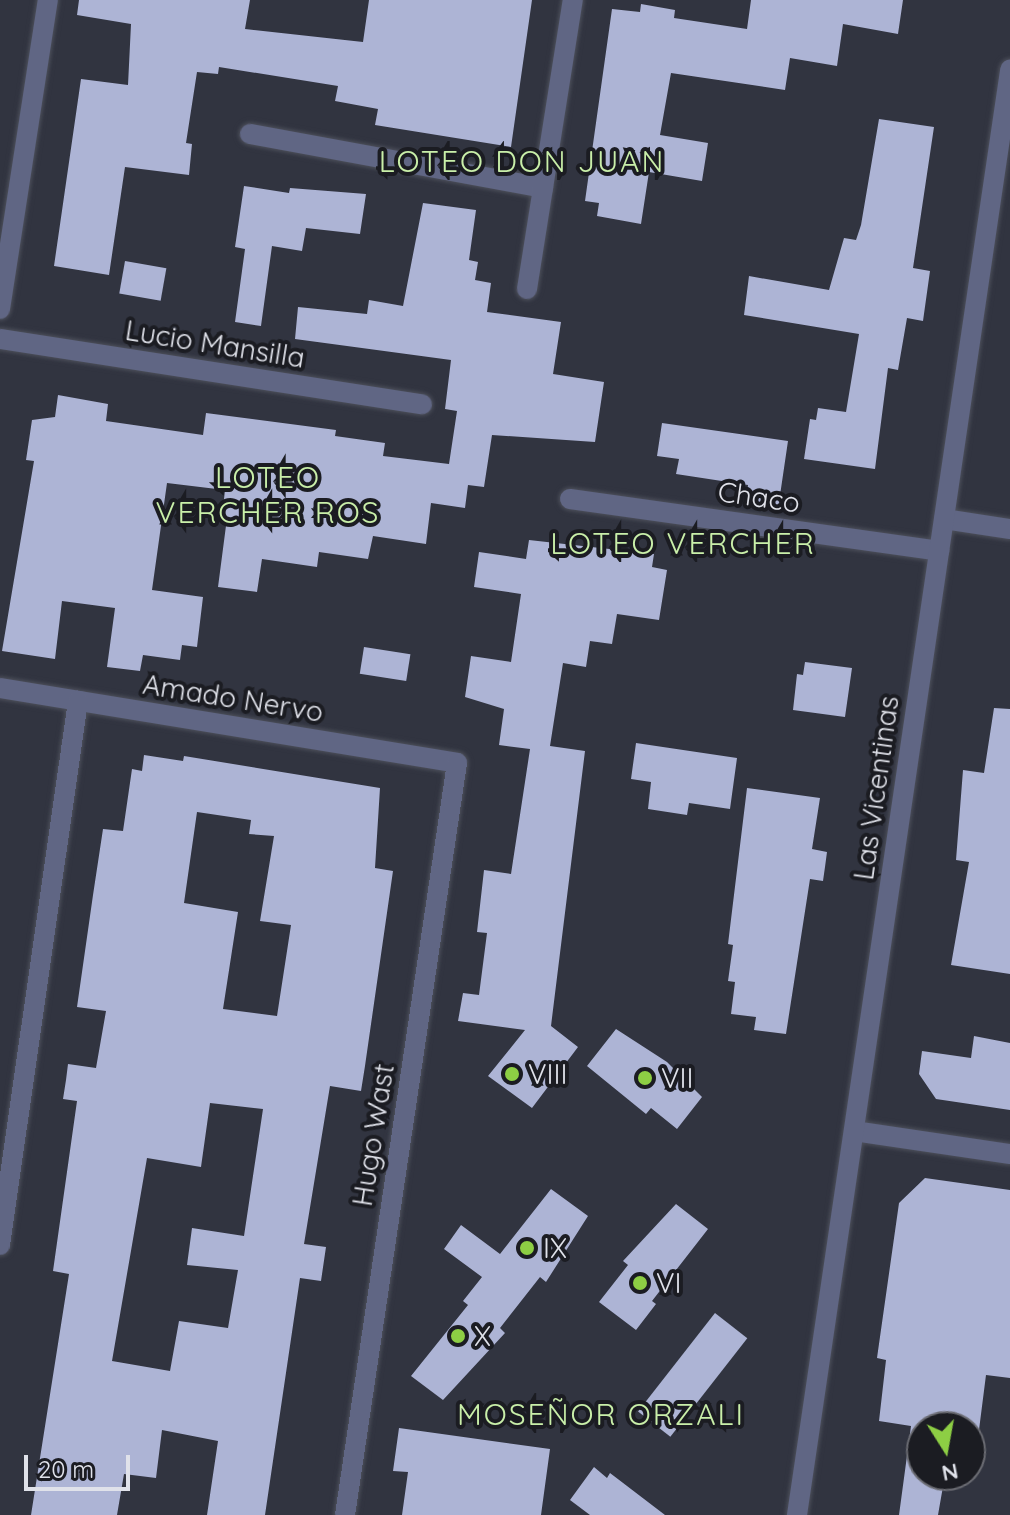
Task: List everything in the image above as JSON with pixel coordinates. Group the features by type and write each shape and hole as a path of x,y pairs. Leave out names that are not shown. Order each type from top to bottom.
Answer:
{"street":[{"path":"0,309 48,0"},
{"path":"527,289 573,0"},
{"name":"Las Vicentinas","path":"797,1515 1010,70"},
{"path":"250,134 543,188"},
{"name":"Lucio Mansilla","path":"0,339 422,404"},
{"name":"Chaco","path":"570,499 939,551"},
{"path":"944,519 1010,529"},
{"name":"Amado Nervo","path":"0,688 457,763"},
{"path":"0,1245 78,701"},
{"name":"Hugo Wast","path":"345,1515 457,763"},
{"path":"854,1131 1010,1154"}],"building":[{"path":"79,0 250,0 245,29 363,42 369,0 532,0 511,147 375,125 378,109 335,101 338,86 219,67 218,74 197,72 186,143 192,144 189,175 125,167 109,275 54,266 81,79 128,85 131,24 77,15"},
{"path":"751,0 903,0 898,34 843,24 837,66 790,58 785,90 671,73 660,135 708,143 702,181 649,172 641,224 597,216 599,203 585,201 612,9 640,12 641,4 675,10 674,18 747,29"},
{"path":"879,119 934,127 913,268 930,271 923,321 907,318 898,370 888,368 875,469 804,459 810,419 816,420 818,408 846,412 859,334 744,315 749,276 829,290 844,238 856,240 861,225"},
{"path":"244,186 289,193 290,188 366,194 360,234 306,228 302,251 272,246 261,326 235,322 245,249 235,247"},
{"path":"423,203 476,210 469,260 478,262 475,280 491,283 487,312 561,322 553,374 604,382 595,442 492,435 484,487 468,485 465,508 431,503 426,544 373,536 368,559 319,552 317,567 262,559 257,592 218,587 227,518 222,517 225,490 167,483 152,590 203,597 197,647 182,645 180,660 143,655 140,671 107,667 115,608 62,601 55,659 2,651 34,461 26,460 32,420 55,417 58,395 108,404 106,421 203,435 206,413 336,430 335,436 385,443 383,456 449,464 457,411 445,409 451,360 295,339 298,307 367,314 369,300 403,306"},
{"path":"125,261 166,268 161,301 119,293"},
{"path":"662,423 788,441 778,509 746,504 748,485 676,474 679,459 657,456"},
{"path":"529,540 654,554 652,567 667,570 659,620 617,614 612,644 590,641 586,667 563,663 550,746 585,751 551,1026 578,1047 532,1108 488,1076 525,1030 458,1021 463,993 479,995 487,933 477,932 484,870 511,874 530,749 499,745 504,709 465,697 471,656 511,662 521,594 474,587 479,552 526,559"},
{"path":"364,647 410,654 406,681 360,674"},
{"path":"805,662 852,668 845,717 793,710 797,674 803,675"},
{"path":"994,708 1010,709 1010,974 951,965 969,862 956,860 963,770 984,773"},
{"path":"636,743 737,758 730,809 689,803 687,815 648,809 651,782 631,779"},
{"path":"144,755 183,761 184,756 380,788 375,868 393,871 365,1066 361,1091 330,1086 304,1244 326,1247 321,1281 300,1278 265,1515 207,1515 218,1441 162,1430 156,1478 124,1474 117,1515 31,1515 69,1274 53,1271 77,1101 63,1099 68,1064 96,1068 106,1011 77,1007 93,895 103,829 123,831 132,769 142,771","holes":["197,812 251,820 249,834 274,836 260,921 291,925 277,1016 223,1009 238,912 184,903","210,1103 263,1109 244,1236 192,1228 187,1265 238,1270 228,1328 179,1321 170,1371 112,1361 147,1158 201,1167"]},
{"path":"747,788 820,798 812,849 827,852 823,881 810,879 786,1034 754,1030 756,1017 731,1014 735,982 728,981 733,945 728,944"},
{"name":"VII","path":"616,1029 667,1062 702,1097 677,1129 651,1108 646,1114 587,1066"},
{"path":"974,1036 1010,1043 1010,1110 936,1099 919,1074 922,1051 971,1058"},
{"path":"925,1178 1010,1190 1010,1378 986,1375 981,1411 906,1411 906,1425 879,1421 886,1360 877,1358 899,1203"},
{"path":"551,1189 588,1216 546,1282 540,1277 500,1328 505,1333 443,1400 411,1376 468,1305 463,1301 482,1277 444,1249 461,1225 500,1254"},
{"name":"VI","path":"676,1204 708,1229 652,1301 656,1304 636,1330 599,1302 628,1265 623,1261"},
{"path":"715,1313 747,1338 670,1437 638,1412"},
{"path":"399,1428 550,1449 541,1515 402,1515 408,1472 393,1471"},
{"path":"906,1463 906,1491 942,1491 938,1515 899,1515"},
{"path":"594,1467 607,1478 610,1473 665,1515 590,1515 570,1500"}],"place":[{"name":"VIII","path":"512,1074"},
{"name":"VII","path":"645,1078"},
{"name":"IX","path":"527,1248"},
{"name":"VI","path":"640,1283"},
{"name":"X","path":"458,1336"}],"district":[{"name":"LOTEO DON JUAN","path":"522,161"},
{"name":"LOTEO VERCHER ROS","path":"268,494"},
{"name":"LOTEO VERCHER","path":"683,543"},
{"name":"MOSEÑOR ORZALI","path":"601,1414"}]}
